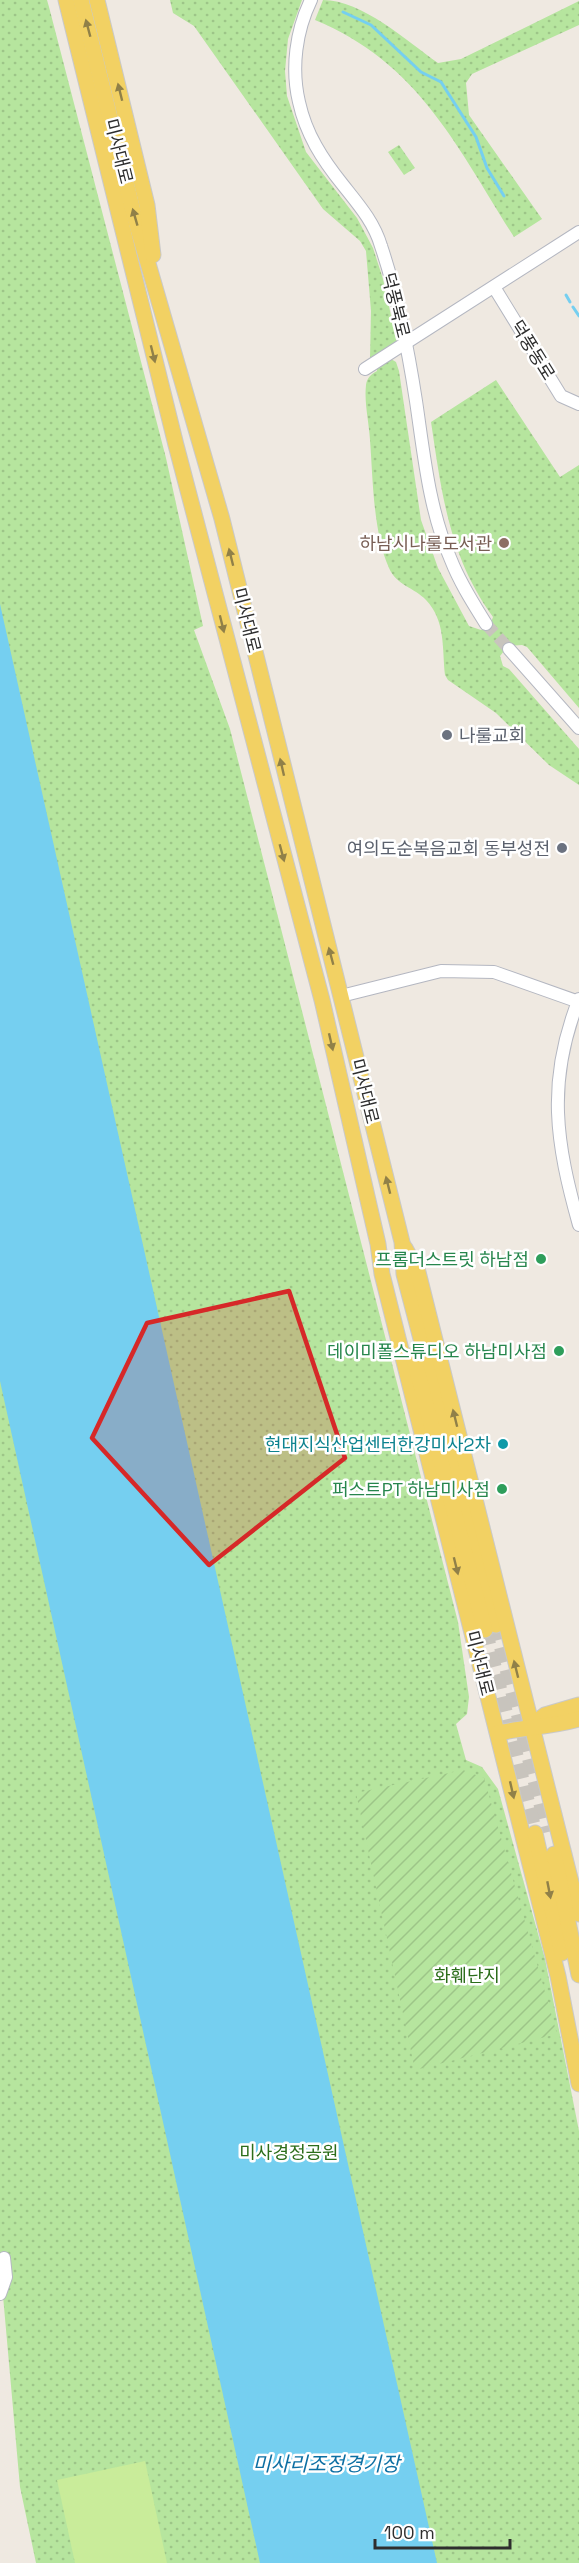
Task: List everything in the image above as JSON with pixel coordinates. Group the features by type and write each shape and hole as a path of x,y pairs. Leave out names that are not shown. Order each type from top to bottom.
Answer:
{"main road":[{"path":"57,0 122,256 139,297"},
{"name":"미사대로","path":"66,0 139,297 322,1000 378,1244 382,1274 498,1733 579,1914"},
{"name":"미사대로","path":"81,0 134,215 222,519 287,788 402,1242 420,1284 531,1726 558,1976 579,2084"},
{"path":"97,0 147,205 158,293"},
{"name":"미사대로","path":"378,1244 392,1276 490,1628 404,1274 402,1242"},
{"path":"531,1726 545,1715 579,1705"},
{"path":"498,1733 531,1726 548,1728 579,1719"},
{"name":"미사대로","path":"542,1835 579,1975"},
{"name":"미사대로","path":"542,1835 579,2037"}],"street":[{"name":"덕풍북로","path":"311,0 299,33 296,63 295,84 302,115 311,139 323,159 364,211 381,244 406,345 437,519 451,560 486,624"},
{"path":"365,369 406,345 579,232"},
{"name":"덕풍동로","path":"494,288 561,396 579,404"},
{"path":"508,649 579,728"},
{"path":"341,996 441,971 494,972 579,1001 568,1036 557,1102 559,1148 579,1226"},
{"path":"0,2294 6,2277 4,2258"}],"highlighted area":[{"path":"289,1291 345,1458 209,1565 92,1438 147,1323"}],"green space":[{"name":"미사경정공원","path":"0,0 47,0 49,7 166,458 203,626 194,630 230,729 458,1622 469,1697 467,1714 456,1724 466,1760 482,1767 498,1789 545,1959 579,2131 579,2563 36,2563 20,2487 0,2262"},
{"path":"170,0 302,0 288,39 285,71 287,96 306,152 357,218 373,248 383,279 397,343 391,359 396,362 399,371 421,520 438,568 469,626 481,630 490,625 493,617 466,571 457,548 444,500 431,422 496,380 560,477 579,465 579,708 527,647 508,646 500,656 503,666 509,669 579,749 579,785 549,765 496,713 448,680 445,675 443,645 437,617 422,596 392,574 384,554 377,522 366,406 367,383 370,376 377,371 376,361 370,358 371,311 366,251 360,241 323,209 194,26 173,13"},
{"path":"323,0 338,2 368,14 384,23 438,63 461,59 579,1 579,25 472,74 466,83 469,115 542,219 514,237 453,140 409,84 382,59 351,38 315,20"},
{"path":"399,145 415,168 404,175 388,152"},
{"name":"화훼단지","path":"463,1770 484,1778 557,2034 415,2070 356,1793"},
{"path":"145,2461 167,2563 75,2563 57,2480"}],"water":[{"name":"미사리조정경기장","path":"0,604 437,2563 260,2563 0,1381"}],"waterway":[{"path":"343,12 371,25 421,72 441,82 476,137 487,168 504,196"},
{"path":"566,295 570,302"},
{"path":"573,307 579,316"}],"tunnel":[{"path":"486,624 509,649"},
{"path":"496,1625 548,1832"},
{"path":"485,1630 535,1833"}],"place":[{"name":"하남시나룰도서관","path":"504,543"},
{"name":"나룰교회","path":"447,735"},
{"name":"여의도순복음교회 동부성전","path":"562,848"},
{"name":"프롬더스트릿 하남점","path":"541,1259"},
{"name":"데이미폴스튜디오 하남미사점","path":"559,1351"},
{"name":"현대지식산업센터한강미사2차","path":"503,1444"},
{"name":"퍼스트PT 하남미사점","path":"502,1489"}]}
